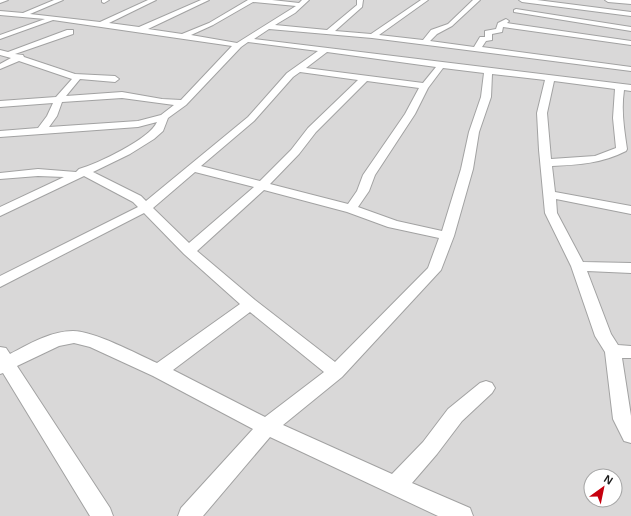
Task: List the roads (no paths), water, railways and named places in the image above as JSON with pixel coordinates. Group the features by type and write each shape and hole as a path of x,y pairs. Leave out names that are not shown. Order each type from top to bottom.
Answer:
{"street":[{"path":"0,1 5,0"},
{"path":"20,15 60,0"},
{"path":"102,24 153,0"},
{"path":"141,29 206,0"},
{"path":"185,35 211,24 253,0 304,2"},
{"path":"329,32 360,6 360,0"},
{"path":"372,36 426,0"},
{"path":"425,43 434,32 450,25 477,0"},
{"path":"479,50 478,47 483,40 490,38 488,33 498,30 500,24 516,11 520,0 578,6 631,14"},
{"path":"608,0 631,2"},
{"path":"0,134 138,124 164,117 184,102 238,45 269,27 304,2"},
{"path":"516,11 631,29"},
{"path":"0,13 141,29 185,35 238,45"},
{"path":"0,37 54,18"},
{"path":"500,24 631,43"},
{"path":"269,27 372,36 631,69"},
{"path":"10,54 70,32"},
{"path":"248,40 631,88"},
{"path":"0,282 145,208 195,168 251,119 281,84 298,69 322,54 325,50"},
{"path":"0,52 20,57 74,76 115,78"},
{"path":"0,67 20,57"},
{"path":"351,209 363,190 369,175 410,114 424,86 441,65"},
{"path":"298,69 424,86"},
{"path":"189,516 267,427 336,372 434,270 447,236 467,169 474,132 486,98 488,71"},
{"path":"41,131 52,116 60,99 76,79 74,76"},
{"path":"189,251 261,186 295,152 312,130 365,78"},
{"path":"550,78 542,113 544,150 551,213 578,266 603,336 613,351 622,419 631,435"},
{"path":"546,163 577,162 615,153 622,149 618,130 617,108 620,86"},
{"path":"0,104 122,95 162,102 184,102"},
{"path":"0,212 126,152 159,129 164,117"},
{"path":"195,168 351,209 394,224 447,236"},
{"path":"0,176 32,172 80,173 137,200 189,251 250,304 336,372"},
{"path":"549,194 631,210"},
{"path":"578,266 631,268"},
{"path":"159,371 250,304"},
{"path":"102,516 2,361 56,340 74,337 94,342 159,371 267,427 462,516"},
{"path":"613,351 631,352"},
{"path":"395,486 430,448 455,415 486,388"}]}
